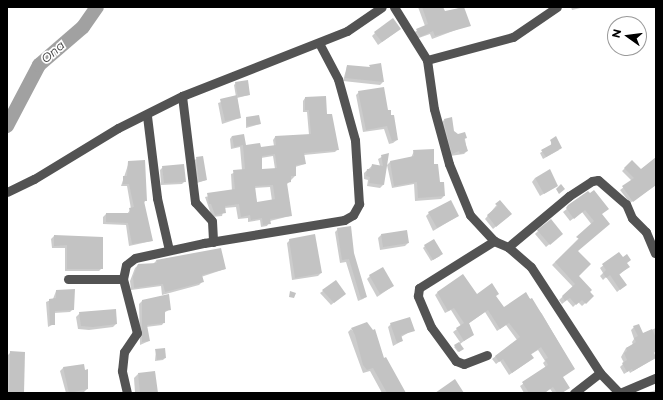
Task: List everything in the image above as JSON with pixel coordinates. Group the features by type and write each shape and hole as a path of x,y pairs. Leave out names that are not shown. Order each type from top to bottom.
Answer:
{"street":[{"path":"7,192 40,175 118,128 147,116 182,96 319,42 365,20 382,7"},
{"path":"394,7 427,60 434,109 456,186 470,215 494,241 508,247 531,267 600,373 620,393 656,378"},
{"path":"427,60 513,37 557,7"},
{"path":"126,393 122,371 124,352 138,333 123,279 126,265 135,258 169,250 344,220 353,215 359,204 355,140 338,79 319,42"},
{"path":"182,96 194,197 198,207 212,221 213,242"},
{"path":"147,116 157,198 169,250"},
{"path":"508,247 569,196 592,180 598,180 626,204 632,218 646,232 655,253"},
{"path":"486,355 464,364 456,361 431,327 418,296 419,288 494,241"},
{"path":"68,280 123,279"},
{"path":"574,393 600,373"}],"building":[{"path":"422,7 443,7 445,11 464,7 471,26 435,36 433,31 420,37 416,29 428,24"},
{"path":"393,18 401,29 382,42 374,32"},
{"path":"381,63 384,82 345,78 347,65 370,67 369,65"},
{"path":"248,80 250,95 238,97 235,82"},
{"path":"384,87 388,110 391,110 391,115 394,115 398,140 392,141 387,126 366,130 358,91"},
{"path":"237,95 241,118 225,121 220,99"},
{"path":"326,96 327,114 332,114 339,150 304,153 306,164 296,165 296,176 291,176 291,182 287,183 292,216 270,219 271,224 263,225 262,218 251,220 250,215 241,217 239,204 225,206 226,213 215,215 211,204 209,204 207,193 235,189 233,170 245,169 243,145 234,147 232,136 244,134 246,145 260,143 261,147 276,145 275,136 311,134 309,110 305,110 305,97","holes":["275,154 277,168 262,169 262,156","273,185 275,199 257,202 255,186"]},
{"path":"259,115 261,124 247,126 246,117"},
{"path":"452,117 454,131 458,134 465,132 467,138 464,139 468,151 460,154 459,151 452,154 445,127 444,119"},
{"path":"556,136 562,148 546,157 541,150 552,144 550,140"},
{"path":"434,149 434,164 438,164 440,182 444,182 445,196 418,198 417,182 394,186 390,161 414,156 413,150"},
{"path":"389,153 384,185 369,183 370,177 366,176 367,169 371,169 372,164 383,166 381,155"},
{"path":"203,156 207,180 199,182 196,157"},
{"path":"656,157 656,185 633,202 622,186 634,178 624,168 632,160 641,169"},
{"path":"145,160 147,201 144,201 153,241 132,244 128,223 106,222 106,213 130,213 129,208 134,207 129,184 123,184 123,176 127,176 128,161"},
{"path":"184,164 186,182 164,183 162,166"},
{"path":"550,169 558,186 544,194 535,178"},
{"path":"561,184 565,189 559,194 556,189"},
{"path":"594,190 609,209 602,214 610,224 578,251 591,264 579,276 592,290 590,292 594,296 586,304 582,300 576,305 570,298 565,301 562,296 575,284 555,262 579,239 576,237 594,221 585,210 574,219 566,208 588,191 590,193"},
{"path":"451,200 459,216 437,228 428,212"},
{"path":"500,200 512,214 496,227 487,215 498,206 495,204"},
{"path":"551,219 563,234 550,245 537,230"},
{"path":"351,226 354,253 367,297 361,299 349,259 342,260 337,228"},
{"path":"407,230 409,243 383,247 381,234"},
{"path":"315,234 322,273 295,278 289,239"},
{"path":"54,235 103,237 103,269 67,269 67,245 54,246"},
{"path":"434,239 443,254 433,260 424,245"},
{"path":"221,248 226,269 202,275 204,282 165,292 163,284 134,288 133,277 138,264 157,263 156,260"},
{"path":"619,252 623,257 627,254 631,260 627,263 630,267 619,274 627,285 620,290 610,275 606,278 603,273 606,270 602,264"},
{"path":"383,267 394,286 380,294 369,275"},
{"path":"463,274 477,294 492,283 499,294 496,296 504,307 526,292 530,299 532,298 575,369 563,377 570,388 562,393 557,393 553,387 544,393 529,393 522,382 548,365 545,359 548,358 541,347 531,354 534,358 512,373 503,359 499,362 495,356 520,337 509,323 500,329 488,310 469,323 474,335 464,341 456,328 464,323 454,308 448,311 437,292"},
{"path":"336,280 346,294 334,303 322,290"},
{"path":"75,289 74,310 55,311 55,325 50,325 49,299 56,298 56,290"},
{"path":"290,291 296,293 294,298 289,297"},
{"path":"169,294 171,310 165,311 165,323 147,325 150,341 142,342 142,300"},
{"path":"116,309 117,324 93,327 81,326 79,312"},
{"path":"410,317 415,331 401,335 403,341 397,343 390,323"},
{"path":"367,322 373,330 375,329 384,358 386,357 406,393 387,393 373,368 367,370 363,365 355,335 351,328"},
{"path":"639,324 643,333 652,329 656,338 656,351 654,352 656,358 633,371 632,369 627,372 622,363 627,360 624,353 627,351 626,348 636,342 634,338 638,336 633,326"},
{"path":"459,342 464,349 459,352 454,345"},
{"path":"165,348 166,358 157,360 155,349"},
{"path":"10,351 25,352 24,393 9,393"},
{"path":"84,364 85,370 88,369 88,389 69,393 63,367"},
{"path":"155,371 158,393 140,393 138,373"},
{"path":"455,379 464,393 435,393"}],"waterway":[{"name":"Ona","path":"7,126 39,65 83,27 97,7"}]}
